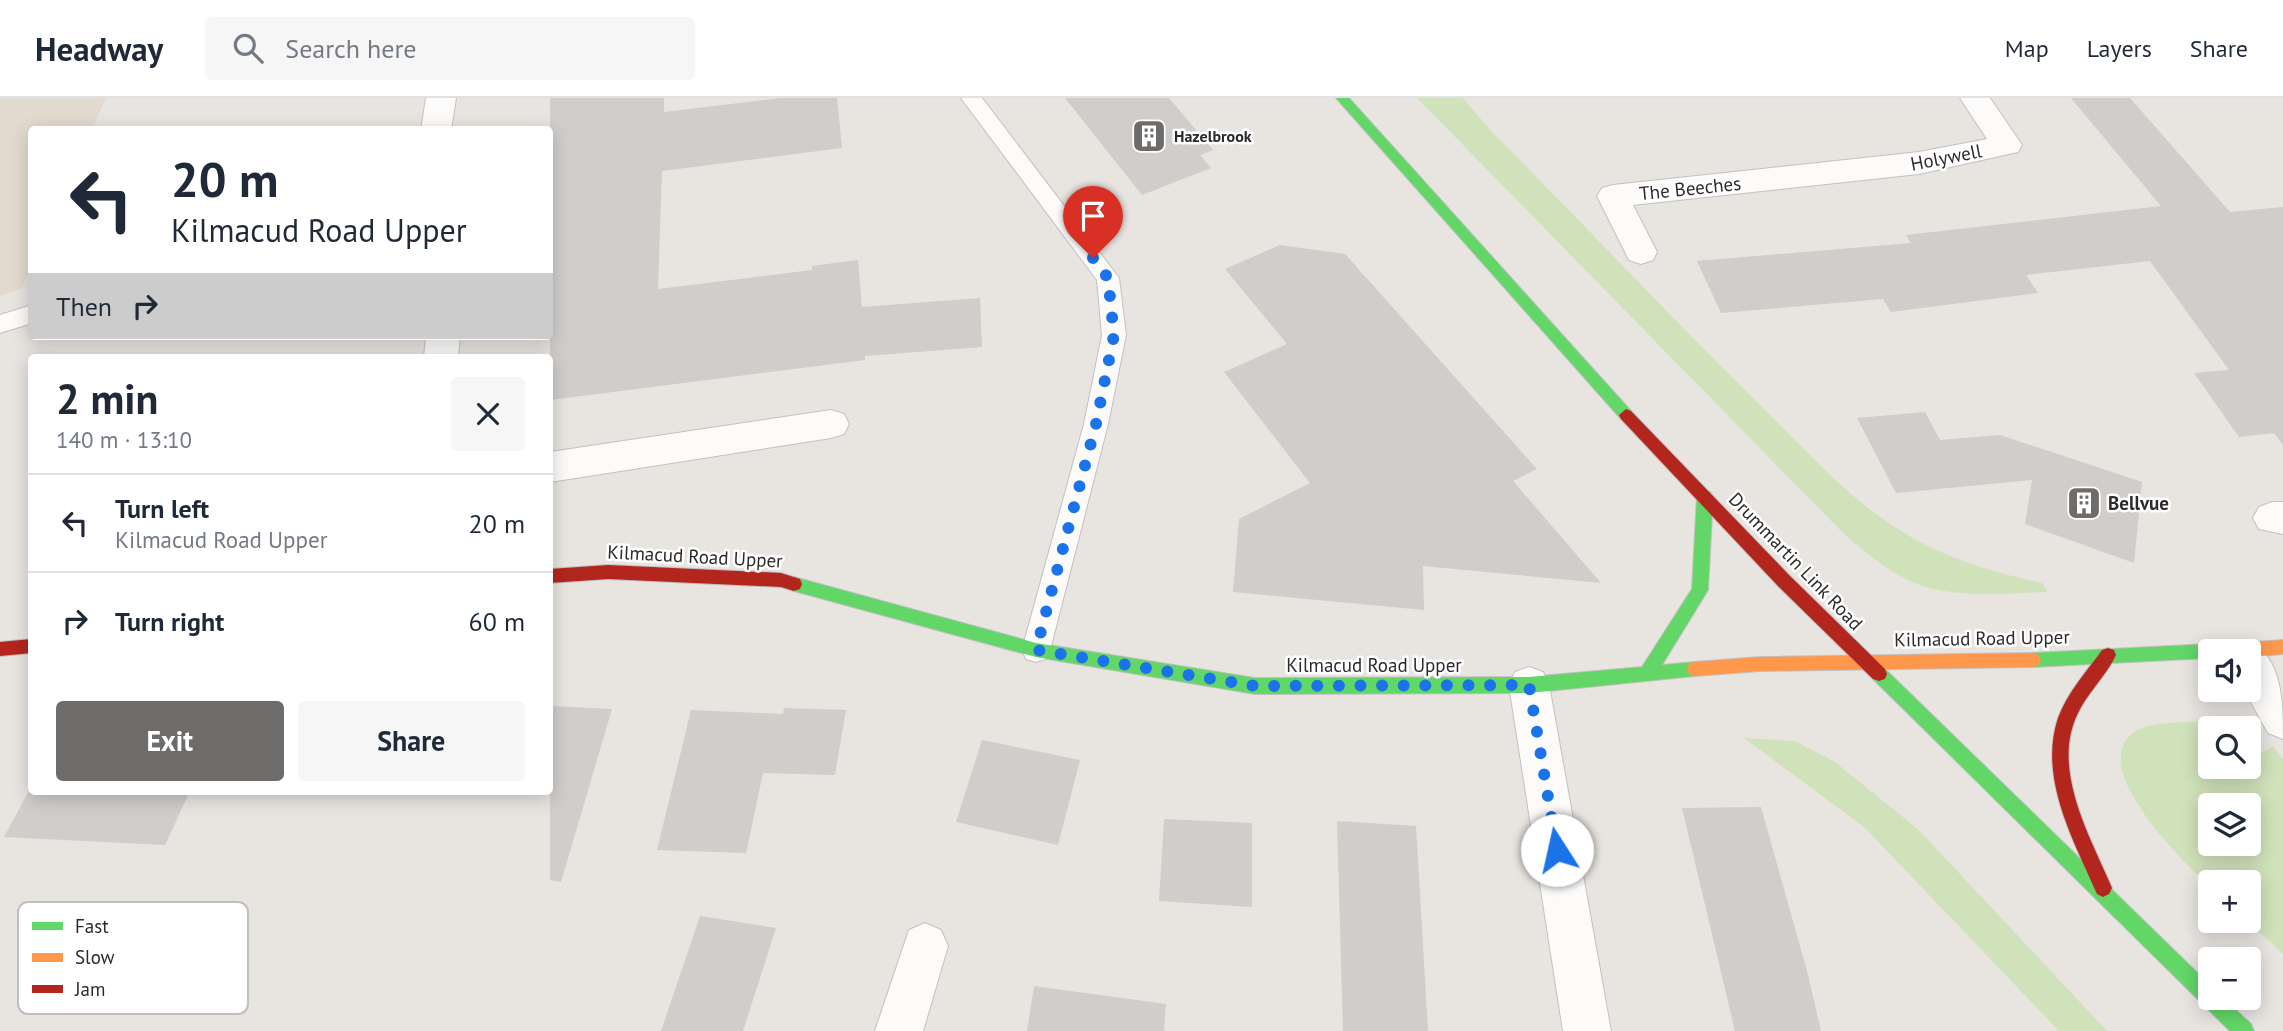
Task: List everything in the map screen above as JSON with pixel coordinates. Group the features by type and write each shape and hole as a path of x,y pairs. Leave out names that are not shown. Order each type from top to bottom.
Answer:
{"main road":[{"name":"Drummartin Link Road","path":"1342,98 1634,423 1704,496 1866,661 2244,1031"},
{"path":"1648,672 1700,590 1704,496"},
{"name":"Kilmacud Road Upper","path":"553,576 608,572 781,580 1036,650 1255,686 1529,685 1648,672 1760,664 1993,662 2198,652"},
{"path":"0,649 28,646"},
{"path":"2261,649 2283,647"},
{"path":"2108,655 2068,718 2060,749 2061,774 2108,899"}],"street":[{"path":"436,126 440,98"},
{"name":"Holywell","path":"1829,173 1919,163 2007,145 1975,98"},
{"name":"The Beeches","path":"1641,252 1613,196 1829,173"},
{"path":"553,467 831,424"},
{"path":"2261,681 2283,720"},
{"path":"1529,685 1587,1031"},
{"path":"899,1031 925,946"}],"lane":[{"path":"971,98 1108,278 1114,335 1096,424 1036,650"},
{"path":"0,324 28,315"}],"shaded area":[{"path":"0,98 106,98 93,126 28,126 28,274 22,288 0,296"}],"green space":[{"path":"1417,98 1463,98 1492,132 1692,337 1828,473 1864,505 1903,532 1936,550 1988,569 2042,583 2047,592 1976,594 1940,590 1908,580 1874,559 1843,533"},
{"path":"2198,722 2198,779 2261,779 2261,751 2263,753 2273,746 2283,759 2283,954 2260,933 2261,870 2198,870 2198,875 2162,837 2130,791 2122,768 2122,748 2134,732 2152,725"},
{"path":"1744,738 1795,741 1835,762 1919,830 2107,1031 2059,1031 1865,828"}],"building":[{"path":"550,98 664,98 664,112 781,98 837,98 842,148 662,171 658,289 812,270 812,266 858,260 862,307 980,298 982,347 865,356 865,360 553,400 553,354 550,354 550,340 553,340 553,126 550,126"},
{"name":"Hazelbrook","path":"1065,98 1169,98 1213,150 1200,155 1211,168 1142,195"},
{"path":"2071,98 2130,98 2230,212 2283,207 2283,445 2274,433 2239,437 2194,373 2229,370 2150,261 2026,275 2038,293 1891,312 1883,299 1721,313 1697,261 1911,243 1906,235 2161,206"},
{"path":"1280,245 1345,254 1537,469 1513,481 1601,583 1423,566 1424,610 1233,592 1239,519 1310,483 1224,372 1287,344 1225,269"},
{"path":"1925,412 1940,440 2000,435 2142,482 2134,563 2025,524 2032,480 1896,493 1857,418"},
{"path":"553,706 612,709 561,882 550,880"},
{"path":"784,708 846,710 835,775 763,773 746,853 657,850 691,710 783,714"},
{"path":"982,740 1080,760 1058,845 956,822"},
{"path":"28,793 28,795 188,795 165,845 4,837"},
{"path":"1761,807 1821,1031 1735,1031 1682,808"},
{"path":"1164,819 1252,823 1252,907 1159,901"},
{"path":"1337,821 1416,826 1428,1031 1343,1031"},
{"path":"700,916 776,928 743,1031 661,1031"},
{"path":"1034,986 1166,1004 1164,1031 1027,1031"}],"traffic: fast":[{"path":"1342,98 1626,415"},
{"path":"1648,672 1700,590 1705,496"},
{"path":"794,584 1036,650 1255,686 1529,685 1695,669"},
{"path":"2033,660 2198,652"},
{"path":"1879,674 2244,1031"}],"traffic: slow":[{"path":"2261,648 2283,647"},
{"path":"1695,669 1760,664 2033,660"}],"traffic: jam":[{"path":"1626,415 1784,581 1879,674"},
{"path":"553,576 608,572 781,580 794,584"},
{"path":"0,649 28,646"},
{"path":"2103,888 2077,827 2064,783 2061,761 2067,718 2080,693 2108,655"}],"place":[{"name":"Hazelbrook","path":"1149,136"},
{"name":"Bellvue","path":"2084,503"}],"route":[{"path":"1093,258 1108,278 1114,335 1096,424 1036,650 1255,686 1529,685 1557,850"}]}
